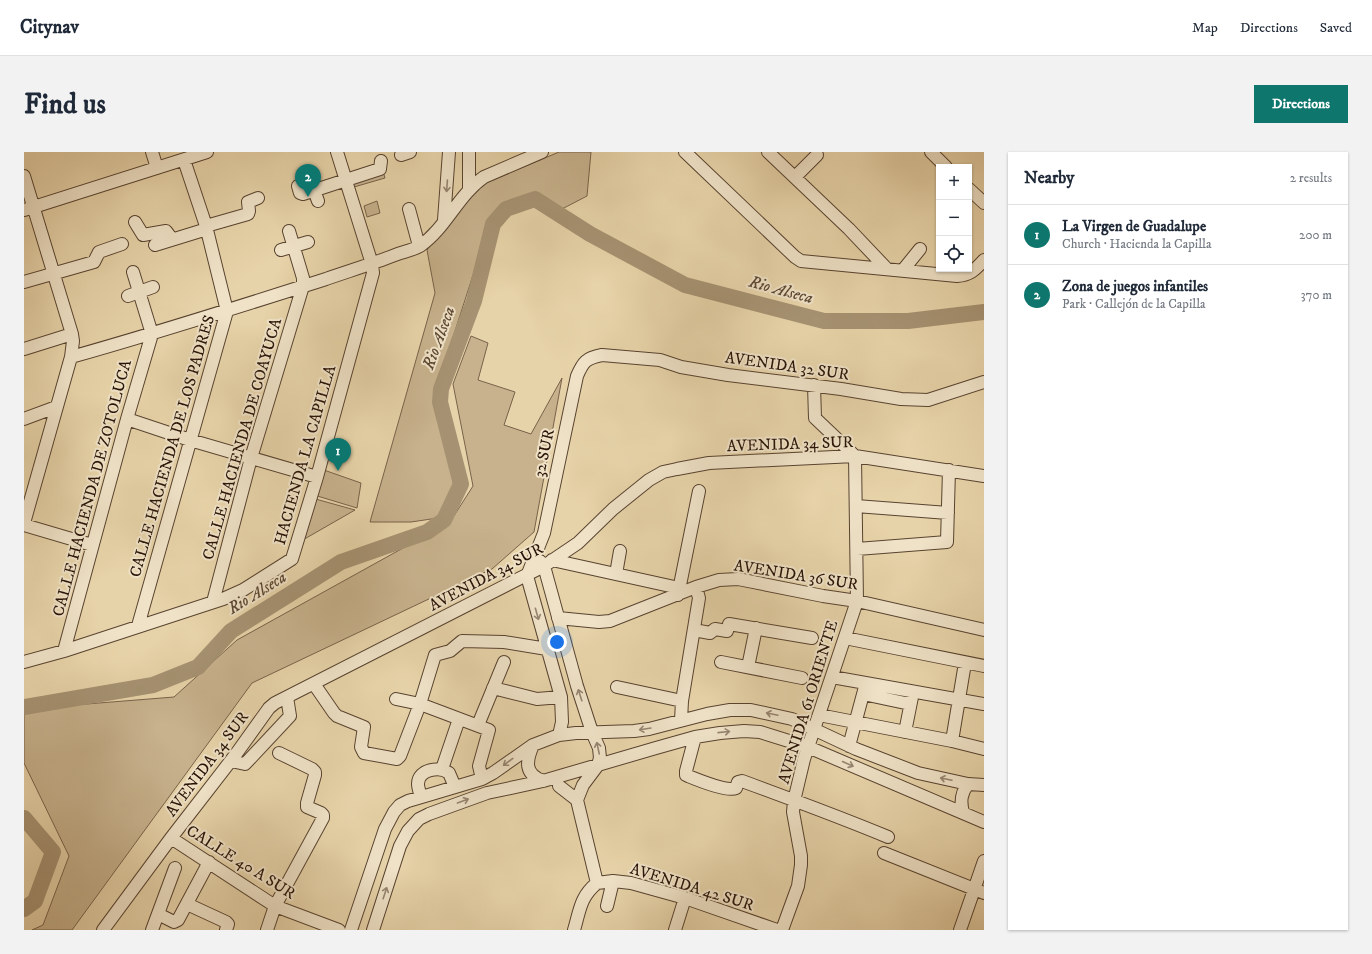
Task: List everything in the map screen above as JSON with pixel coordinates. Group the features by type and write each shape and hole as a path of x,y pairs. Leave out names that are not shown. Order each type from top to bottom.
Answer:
{"street":[{"path":"152,152 157,168"},
{"path":"29,208 207,152"},
{"name":"HACIENDA LA CAPILLA","path":"24,662 64,651 234,594 292,559 317,477 371,281 372,264 337,152"},
{"path":"444,220 449,152"},
{"path":"469,152 469,189"},
{"path":"71,357 152,334 372,264 419,246 434,234 469,189 484,177 542,152"},
{"path":"685,152 801,261 966,276 976,269 984,260"},
{"path":"768,152 849,229 887,269"},
{"path":"931,152 943,164"},
{"path":"796,177 818,155"},
{"name":"CALLE HACIENDA DE LOS PADRES","path":"138,626 227,310 206,227 184,160"},
{"path":"298,186 301,194 316,196 345,180 381,165"},
{"path":"24,176 29,208 54,273 74,341 71,357 56,407 29,490 24,524 92,545"},
{"path":"972,192 984,203"},
{"path":"154,245 249,213 248,202 258,198"},
{"path":"409,209 419,246"},
{"path":"135,222 143,236 166,231 172,239"},
{"path":"289,231 303,278 303,286"},
{"path":"281,250 308,242"},
{"path":"24,282 94,262 99,252 122,244"},
{"path":"903,270 920,249"},
{"path":"133,272 134,294 152,334"},
{"name":"CALLE HACIENDA DE COAYUCA","path":"213,602 251,458 303,286"},
{"path":"134,294 153,288"},
{"path":"24,349 72,334"},
{"name":"CALLE HACIENDA DE ZOTOLUCA","path":"64,651 92,545 152,334"},
{"name":"AVENIDA 32 SUR","path":"586,360 602,355 660,360 681,367 728,375 814,385 902,399 919,400 938,398 984,382"},
{"name":"32 SUR","path":"527,576 544,533 577,376 586,360"},
{"path":"814,385 815,418 856,456"},
{"path":"24,419 56,407"},
{"path":"127,419 190,440 317,477"},
{"name":"AVENIDA 34 SUR","path":"103,930 171,838 231,762 268,708 286,697 527,576 578,543 613,509 649,480 663,472 709,463 856,456 984,476"},
{"name":"AVENIDA 61 ORIENTE","path":"782,930 798,886 801,865 801,856 794,816 794,801 804,759 857,601 856,456"},
{"path":"857,548 947,542 948,470"},
{"path":"536,554 548,563 616,574 678,591 699,491"},
{"path":"856,506 948,513"},
{"path":"616,574 620,551"},
{"path":"548,563 558,618 577,686 592,732 599,748 600,758 598,765 583,786 577,800 597,883 588,890 584,897 574,930"},
{"path":"527,576 561,697 562,722 559,735"},
{"name":"AVENIDA 36 SUR","path":"558,618 599,622 610,621 678,591 719,580 738,579 823,596 857,601 984,630"},
{"path":"681,720 682,701 699,598 696,587"},
{"path":"694,630 710,633 715,629 756,628 812,638"},
{"path":"748,667 756,628"},
{"path":"845,638 984,666"},
{"path":"314,684 337,716 364,727 361,747 364,753 397,759 400,756 420,704 435,655 450,650 462,640 504,642 547,649"},
{"path":"482,779 479,766 484,728 494,688 504,662"},
{"path":"721,662 802,678"},
{"path":"952,740 965,663"},
{"path":"832,677 865,689 911,698 958,700 984,704"},
{"path":"617,687 682,701"},
{"path":"494,688 537,699 561,697"},
{"path":"849,746 865,689"},
{"path":"231,762 245,764 290,716 286,697"},
{"path":"905,732 911,698"},
{"path":"396,699 420,704 484,728"},
{"path":"351,930 385,829 394,812 400,806 421,797 482,779 493,774 533,745 559,735 649,729 681,720 730,710 751,710 792,718 849,746 918,774 968,784 984,785"},
{"path":"819,715 952,740 984,749"},
{"path":"442,769 459,719"},
{"path":"373,930 400,846 413,824 419,819 487,793 543,780 695,737 720,732 760,732 808,747 984,822"},
{"path":"695,737 686,775 714,786 732,789 736,788 738,782 742,781 840,817 888,837"},
{"path":"533,745 529,753 528,767 534,776 543,780"},
{"path":"267,930 275,906 324,818 321,813 307,807 315,772 312,768 279,753"},
{"path":"421,797 418,784 422,775 431,770 442,769 449,773 455,787"},
{"path":"963,812 961,796 968,784"},
{"path":"559,786 577,800"},
{"name":"CALLE 40 A SUR","path":"171,838 275,906 339,930"},
{"path":"884,853 979,890"},
{"path":"960,930 979,890 984,861"},
{"path":"158,914 177,922 209,862"},
{"path":"152,930 175,868"},
{"path":"607,906 613,881"},
{"name":"AVENIDA 42 SUR","path":"597,883 613,881 631,883 685,898 777,930"},
{"path":"675,930 685,898"},
{"path":"187,904 226,922 228,924 226,930"}],"shaded area":[{"path":"559,152 591,152 587,196 562,209 538,195 493,213 436,390 454,487 438,518 411,522 370,522 435,293 427,250 476,187"},
{"path":"383,171 385,178 354,187 352,180"},
{"path":"377,201 380,213 367,217 364,206"},
{"path":"471,336 488,343 478,380 515,392 504,425 531,434 562,378 534,532 492,569 252,683 72,930 32,930 43,925 69,856 24,763 24,709 174,697 237,640 450,522 473,486 453,384"},
{"path":"321,469 361,483 357,508 314,495"},
{"path":"312,498 355,510 301,541"}],"waterway":[{"name":"Rio Alseca","path":"24,707 153,685 198,667 231,631 341,562 427,532 444,520 461,484 440,402 441,389 474,301 493,224 506,209 535,199 590,234 685,285 824,321 908,321 984,312"},
{"name":"Rio Alseca","path":"24,818 53,852 35,901 24,909"}],"place":[{"name":"Zona de juegos infantiles","path":"308,197"},
{"name":"La Virgen de Guadalupe","path":"338,471"}]}
